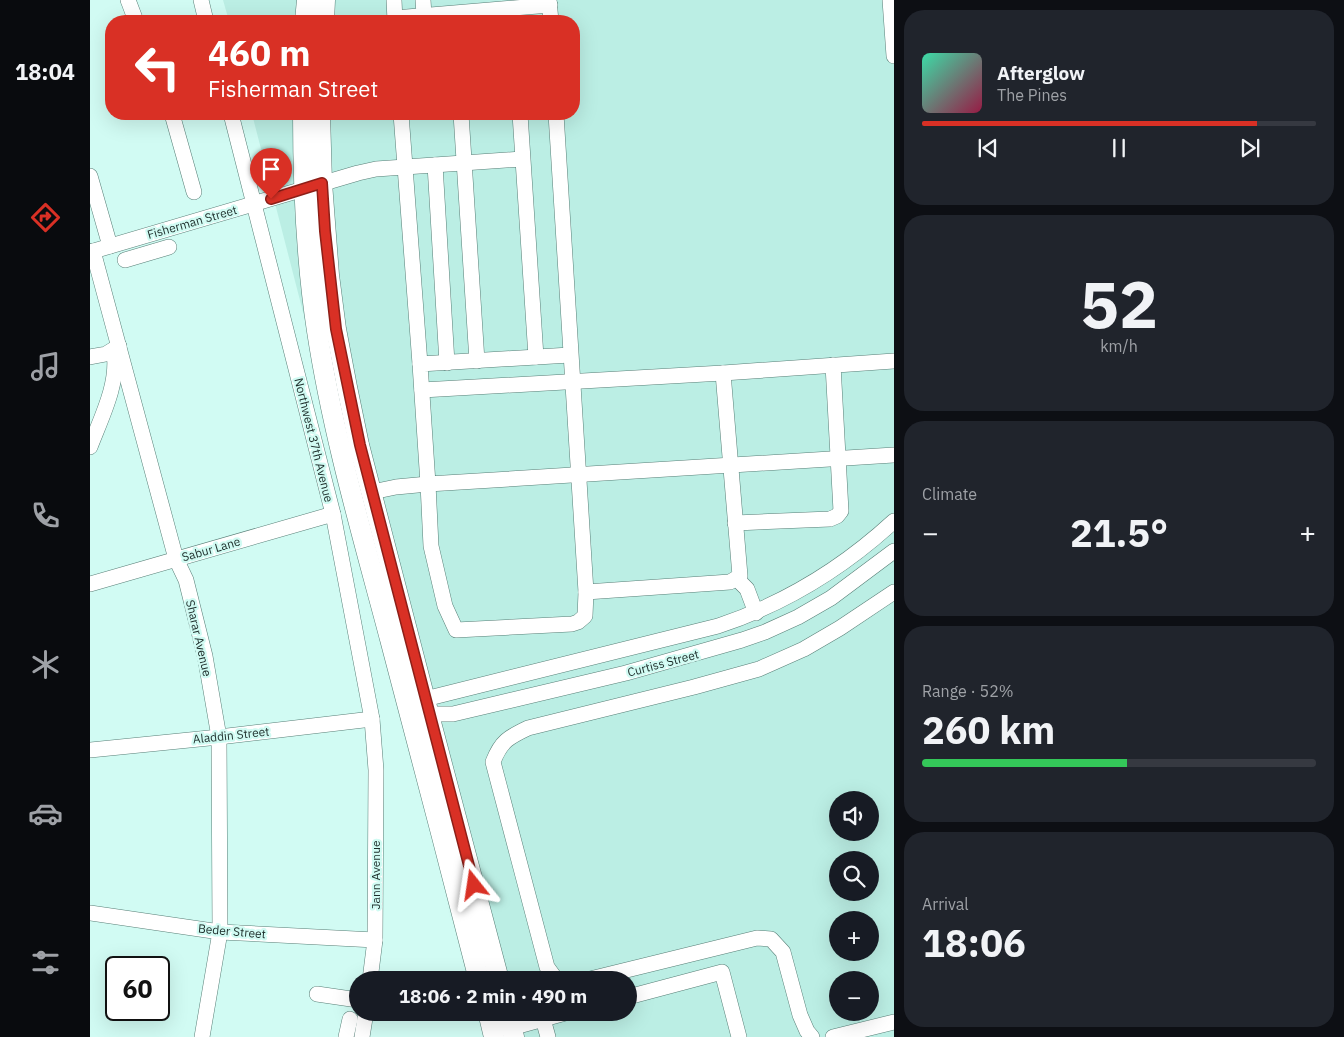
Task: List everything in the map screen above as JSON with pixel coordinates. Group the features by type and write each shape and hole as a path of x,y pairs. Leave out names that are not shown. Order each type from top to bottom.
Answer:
{"main road":[{"path":"306,15 307,0"},
{"path":"324,15 325,0"},
{"path":"302,120 303,189 308,267 326,384 338,441 421,709 496,971"},
{"path":"320,120 325,231 336,329 360,445 421,709 478,971"}],"street":[{"path":"128,0 134,15"},
{"path":"201,0 205,15"},
{"path":"394,0 395,15"},
{"path":"890,0 894,56"},
{"path":"406,15 424,8 455,11 516,10 550,3"},
{"path":"174,120 194,192"},
{"name":"Northwest 37th Avenue","path":"233,120 332,514 372,718 376,770"},
{"path":"401,120 422,390 431,546 445,606 456,630 572,624 585,616 586,592 556,120"},
{"path":"461,120 477,361"},
{"path":"520,120 536,357"},
{"name":"Fisherman Street","path":"91,251 376,169 522,159"},
{"path":"434,165 447,363"},
{"path":"90,176 110,246"},
{"path":"141,236 146,254"},
{"path":"125,260 169,247"},
{"name":"Sharar Avenue","path":"91,251 116,348 176,559 186,580 205,656 219,737 220,932 202,1037"},
{"path":"90,357 106,354 116,348"},
{"path":"90,447 113,381 116,348"},
{"path":"420,364 570,355"},
{"path":"422,390 894,361"},
{"path":"735,523 830,519 837,516 841,511 833,365"},
{"path":"586,592 730,582 740,576 723,373"},
{"path":"372,492 396,487 428,484 894,455"},
{"name":"Sabur Lane","path":"90,584 332,514"},
{"name":"Curtiss Street","path":"421,709 718,626 758,612 790,596 844,562 894,521"},
{"name":"Curtiss Street","path":"421,709 453,714 626,673 742,640 765,632 831,598 894,551"},
{"path":"737,578 747,589 758,612 758,623 742,640"},
{"path":"550,971 547,967 493,762 497,751 506,739 528,728 759,669 804,649 840,628 894,592"},
{"name":"Aladdin Street","path":"90,750 219,737 372,718"},
{"name":"Jann Avenue","path":"371,971 375,940 376,770"},
{"name":"Beder Street","path":"90,913 220,932 375,940"},
{"path":"623,971 758,938 771,939 783,952 800,1015 807,1031 812,1037"},
{"path":"637,995 722,972 739,1037"},
{"path":"317,994 349,999"},
{"path":"351,1021 354,1036"},
{"path":"354,1036 362,1021"},
{"path":"507,1029 536,1021"},
{"path":"544,1021 548,1037"},
{"path":"833,1037 894,1022"}],"shaded area":[{"path":"223,0 894,0 894,1037 490,1037 486,1021 637,1021 637,971 473,971 254,120 580,120 580,15 227,15"}],"route":[{"path":"271,199 322,183 329,275 336,329 360,445 428,715 474,885"}]}
